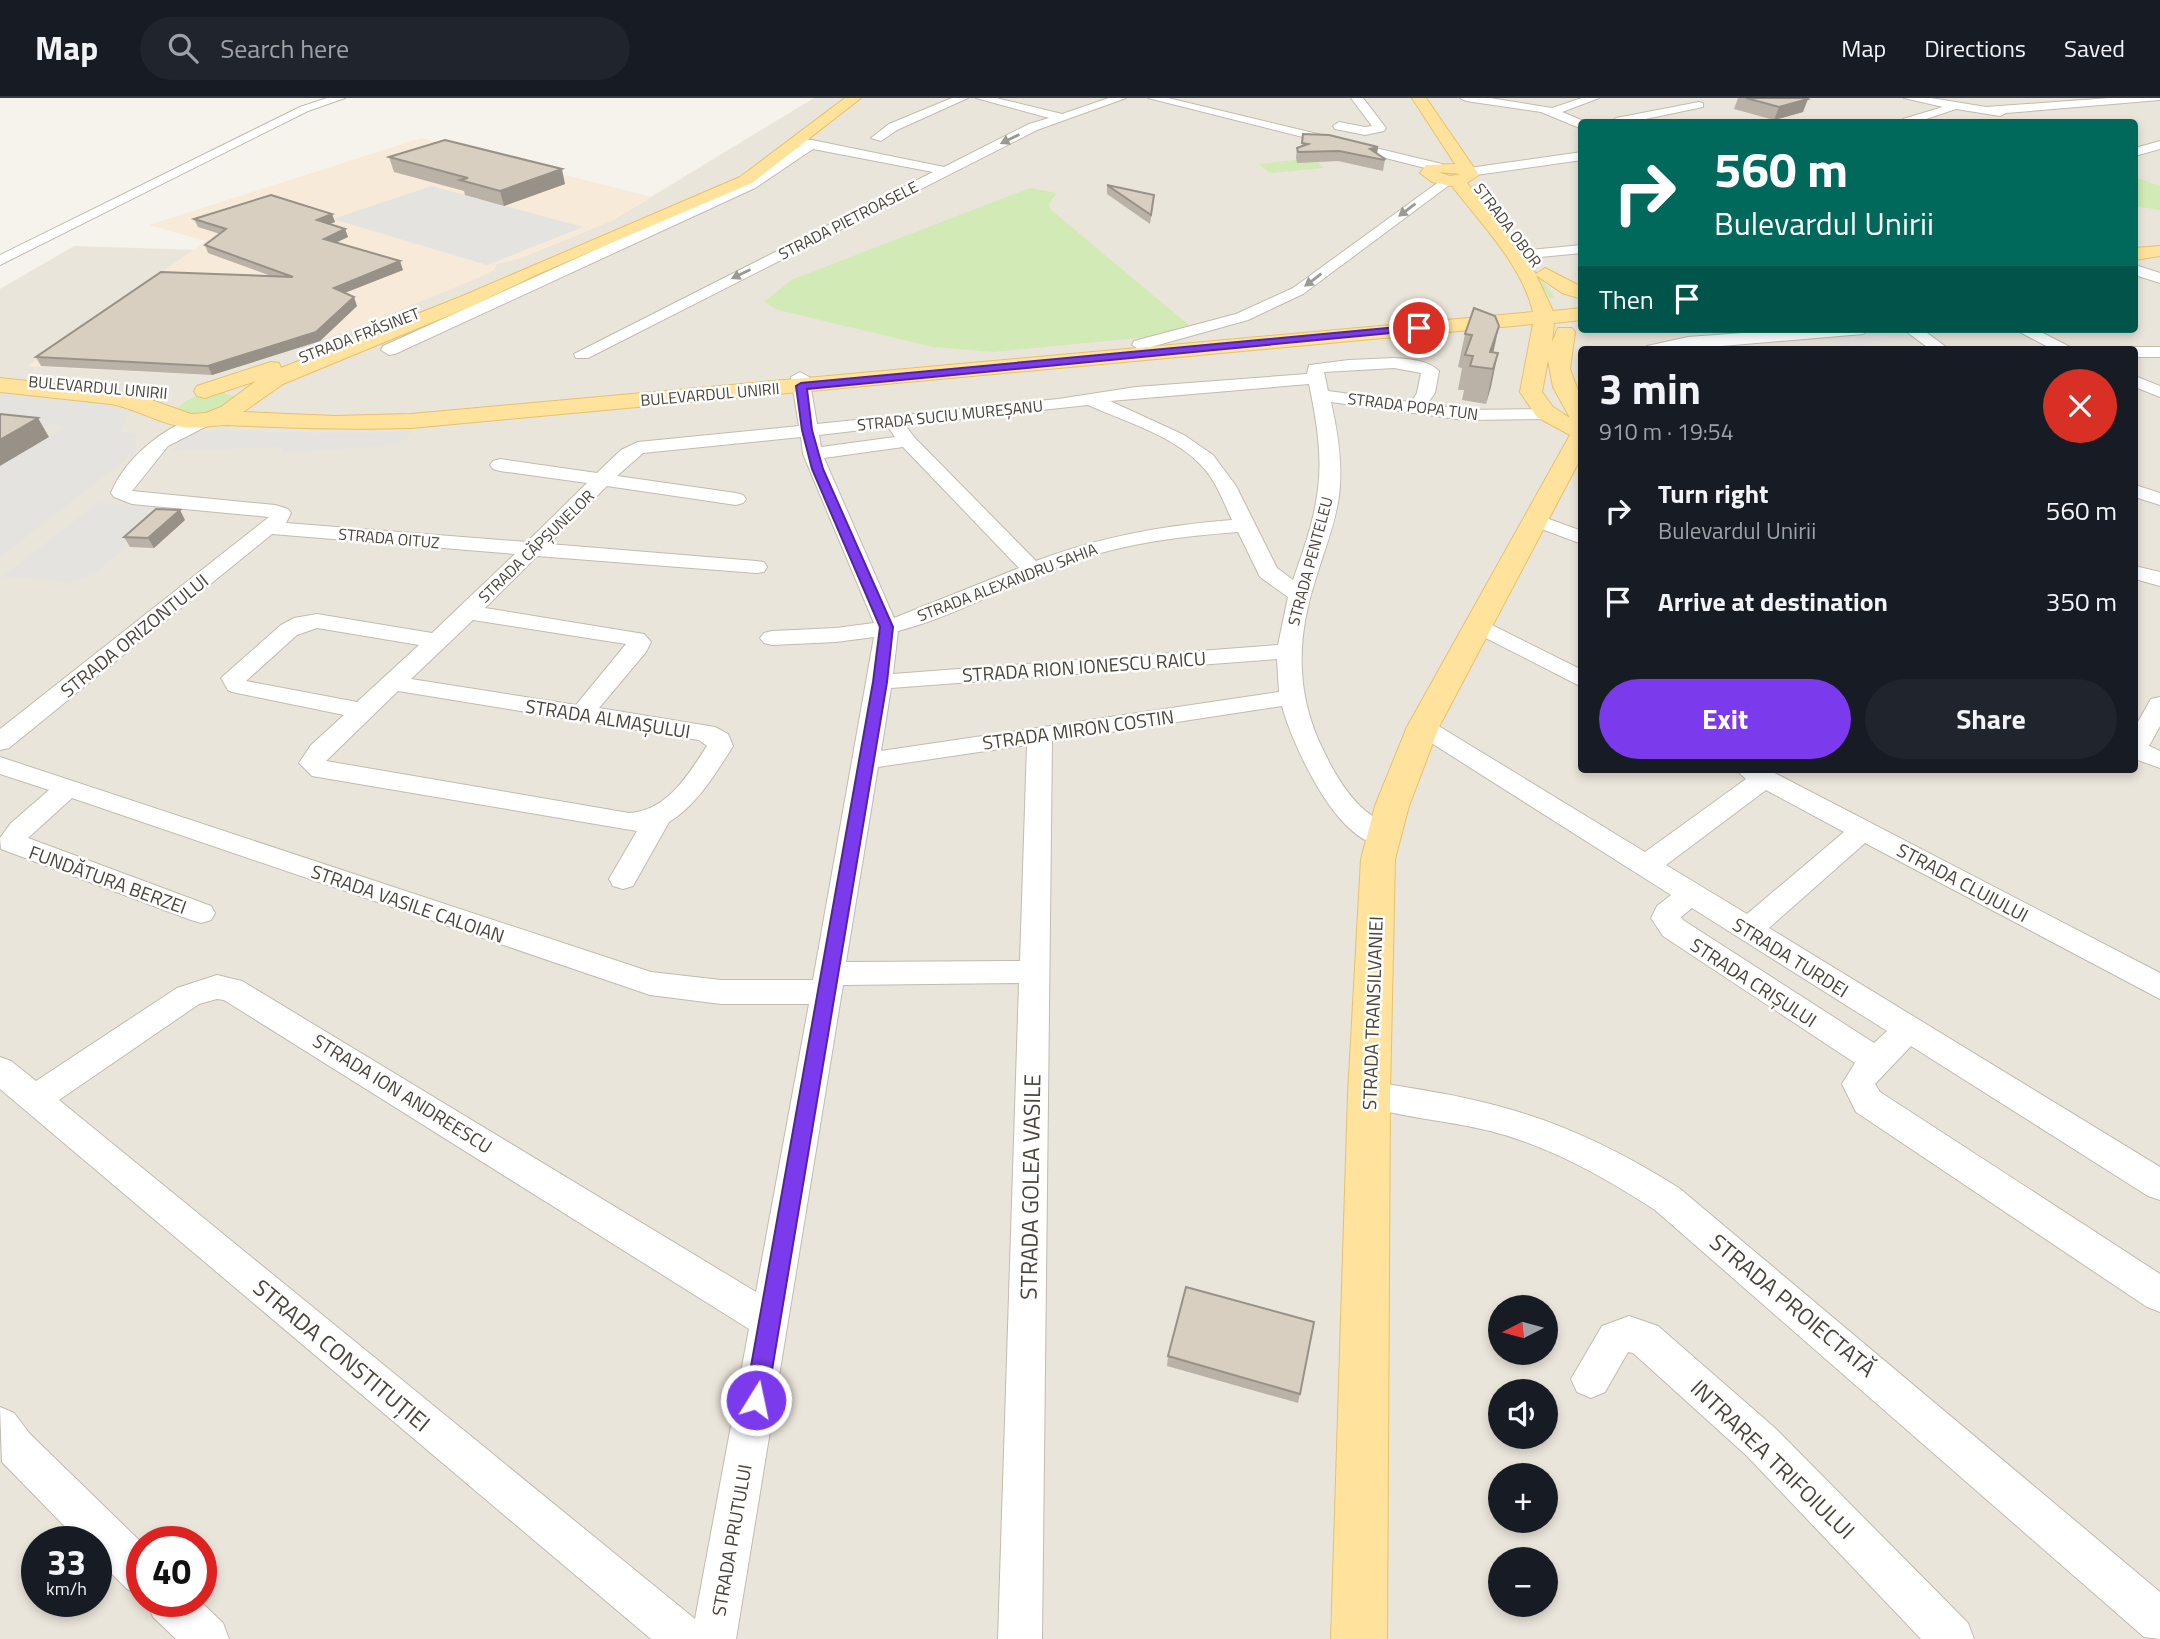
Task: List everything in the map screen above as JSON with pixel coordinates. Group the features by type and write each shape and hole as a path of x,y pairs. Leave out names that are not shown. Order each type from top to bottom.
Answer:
{"main road":[{"name":"STRADA FRĂSINET","path":"182,400 402,319 724,189 752,176 805,143 854,98"},
{"name":"STRADA OBOR","path":"1406,98 1446,156 1526,287"},
{"name":"STRADA OBOR","path":"1419,98 1458,154 1456,173 1530,254 1526,287"},
{"name":"STRADA FRĂSINET","path":"210,419 232,411 271,381 477,303 527,270"},
{"path":"1474,319 1526,287 1578,292"},
{"path":"1526,287 1540,298 1558,374 1578,418"},
{"path":"1526,287 1576,313 1550,348 1531,392 1541,408 1578,420"},
{"name":"BULEVARDUL UNIRII","path":"0,385 140,402 182,400 235,390 245,396 244,401 317,412 417,412 801,382 1140,345 1544,313 1576,313"},
{"path":"1474,319 1550,348"},
{"name":"BULEVARDUL UNIRII","path":"182,400 192,421 210,419 384,423 1474,319"},
{"name":"BULEVARDUL UNIRII","path":"0,378 182,400"},
{"path":"1541,408 1578,420"},
{"name":"STRADA TRANSILVANIEI","path":"1359,1639 1369,1094 1378,859 1382,837 1423,727 1535,520 1578,422"}],"street":[{"path":"0,261 304,109 339,98"},
{"path":"901,143 871,137 962,98"},
{"path":"982,98 1061,117"},
{"name":"STRADA PIETROASELE","path":"582,354 1033,127 1120,98"},
{"path":"1154,98 1456,173 1578,156"},
{"path":"1182,104 1199,98"},
{"path":"1330,124 1365,131 1380,128 1357,98"},
{"path":"1466,98 1555,111 1593,98"},
{"path":"1910,98 1955,107"},
{"path":"1917,119 1955,107 1981,104 2156,98"},
{"path":"1981,104 2020,119"},
{"path":"1636,119 1699,105"},
{"path":"1555,111 1578,129"},
{"path":"1550,160 1563,142"},
{"path":"389,350 477,303 750,185 805,143 946,171"},
{"path":"2138,151 2160,145"},
{"path":"1458,154 1490,162 1531,162"},
{"path":"1140,345 1242,317 1298,291 1456,173"},
{"path":"1530,254 1578,249"},
{"path":"2146,259 2160,277"},
{"path":"1670,346 1688,342 1817,333"},
{"path":"1917,333 1936,346"},
{"path":"2031,333 2059,346"},
{"path":"1759,338 1787,346"},
{"path":"2138,352 2160,352"},
{"path":"1320,386 1315,369 1320,367 1409,364 1430,371 1426,393 1416,408"},
{"path":"801,382 810,442 887,627"},
{"path":"2138,382 2160,394"},
{"name":"STRADA POPA TUN","path":"1320,386 1416,408 1465,415 1504,415 1541,408"},
{"name":"STRADA SUCIU MUREȘANU","path":"810,442 893,421 1092,400 1136,392 1320,386"},
{"name":"STRADA PENTELEU","path":"1320,386 1331,455 1329,494 1320,535 1299,595 1287,651 1290,698 1308,746 1338,800 1359,821 1382,837"},
{"path":"2138,397 2160,394"},
{"path":"161,442 160,431 182,400"},
{"path":"1092,400 1194,448 1217,472 1268,572 1299,595"},
{"path":"210,419 161,442 121,489 124,496 281,513 269,528"},
{"path":"893,421 907,441 1033,570"},
{"path":"810,442 907,441"},
{"name":"STRADA CĂPȘUNELOR","path":"657,820 629,822 321,769 312,763 320,751 533,550 628,454 644,446 810,442"},
{"path":"500,466 736,499"},
{"path":"2138,492 2160,499"},
{"path":"1535,520 1578,536"},
{"name":"STRADA ALEXANDRU SAHIA","path":"772,638 855,633 887,627 1101,546 1178,530 1243,525"},
{"name":"STRADA OITUZ","path":"269,528 756,567"},
{"name":"STRADA ORIZONTULUI","path":"0,742 269,528"},
{"path":"2138,573 2160,579"},
{"path":"468,612 636,639 638,645 634,652 582,713"},
{"path":"363,711 241,687 236,685 233,678 302,622 317,621 438,641"},
{"path":"1479,625 1578,678"},
{"name":"STRADA PRUTULUI","path":"714,1639 880,682 887,627"},
{"name":"STRADA RION IONESCU RAICU","path":"880,682 1287,651"},
{"name":"STRADA ALMAȘULUI","path":"392,683 706,733 719,740 720,746 680,800 657,820 624,879"},
{"name":"STRADA MIRON COSTIN","path":"866,761 1290,698"},
{"path":"2138,744 2160,704"},
{"name":"STRADA TURDEI","path":"1423,727 2160,1185"},
{"name":"STRADA GOLEA VASILE","path":"1020,1639 1040,734"},
{"path":"2138,751 2160,760"},
{"name":"STRADA VASILE CALOIAN","path":"0,765 650,983 721,992 827,983 1035,972"},
{"name":"STRADA CLUJULUI","path":"1645,866 1757,774 2160,987"},
{"name":"FUNDĂTURA BERZEI","path":"68,788 20,829 11,842 201,913"},
{"path":"1748,930 1863,830"},
{"name":"STRADA CRIȘULUI","path":"1690,894 1667,913 1666,918 1672,928 1876,1061"},
{"name":"STRADA ION ANDREESCU","path":"34,1099 188,996 217,987 232,989 770,1321"},
{"path":"1907,1030 1876,1061 1858,1084 1861,1093 1879,1111 2160,1294"},
{"name":"STRADA CONSTITUȚIEI","path":"0,1070 685,1639"},
{"name":"STRADA PROIECTATĂ","path":"1369,1094 1506,1121 1560,1140 1628,1173 1667,1199 2160,1621"},
{"name":"INTRAREA TRIFOIULUI","path":"1591,1379 1615,1339 1629,1334 1645,1339 1761,1442 1952,1639"},
{"path":"0,1427 16,1448 126,1558"},
{"path":"185,1617 207,1639"}],"shaded area":[{"path":"814,98 2160,98 2160,1639 0,1639 0,289 74,246 198,250 29,366 210,375 353,329 494,270 496,264 521,258 613,220"},
{"path":"421,138 652,197 613,220 521,258 497,264 494,270 483,276 353,329 210,375 28,366 206,241 149,225"},
{"path":"432,186 583,227 487,265 333,219"},
{"path":"1850,333 1907,333 1917,340 1840,346 1830,340 1786,338"},
{"path":"0,394 118,405 128,413 121,432 137,434 135,452 0,557 0,467 67,426 51,424 36,433 0,429"},
{"path":"224,430 356,434 411,431 406,439 397,443 372,447 282,453 283,447 172,451 187,433"},
{"path":"98,503 162,507 162,513 95,574 72,582 2,577"}],"green space":[{"path":"1312,158 1324,168 1270,173 1258,164"},
{"path":"2138,178 2160,186 2160,210 2138,206"},
{"path":"1475,184 1555,298 1550,298 1469,186"},
{"path":"1030,188 1057,193 1049,203 1050,209 1191,327 1158,336 993,352 933,347 778,310 764,302 791,280"},
{"path":"223,393 233,396 234,403 199,416 179,412 178,408 182,404 193,398"}],"building":[{"path":"1746,98 1806,98 1808,99 1779,107"},
{"path":"1303,134 1329,135 1378,147 1370,149 1385,159 1339,151 1298,152 1297,148 1308,144 1302,143"},
{"path":"445,140 562,169 500,191 460,180 468,178 389,157"},
{"path":"1107,185 1154,195 1151,215"},
{"path":"271,195 332,214 317,220 345,229 324,239 400,261 334,288 354,297 316,332 208,366 36,357 161,272 293,277 205,245 226,229 194,219"},
{"path":"1474,308 1495,316 1499,326 1490,352 1498,353 1493,369 1470,366 1473,356 1465,355 1472,335 1465,334"},
{"path":"0,414 38,418 0,440"},
{"path":"156,509 180,510 148,538 124,537"},
{"path":"1186,1287 1314,1322 1300,1394 1168,1356"}],"route":[{"path":"756,1400 880,682 887,627 818,469 807,430 801,386 1419,328"}]}
